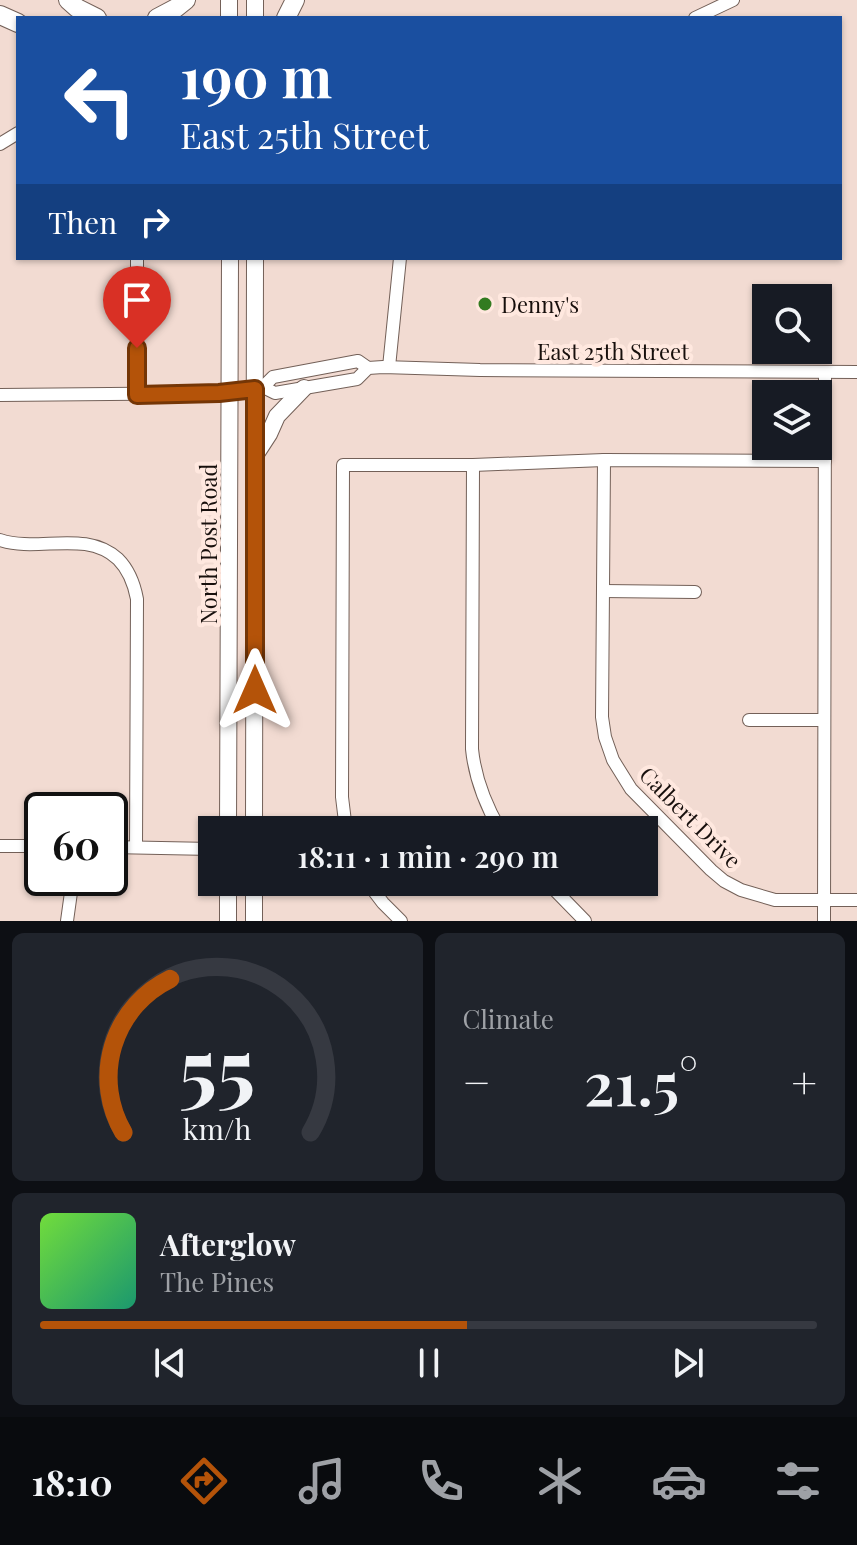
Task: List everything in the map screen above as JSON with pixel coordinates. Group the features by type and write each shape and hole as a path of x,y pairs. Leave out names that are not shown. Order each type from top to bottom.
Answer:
{"highway":[{"path":"68,0 93,16"},
{"path":"161,16 186,0"}],"main road":[{"name":"North Post Road","path":"228,816 230,260"},
{"path":"254,816 255,455 259,388 255,260"},
{"path":"255,455 277,416 304,388"},
{"path":"228,896 228,921"},
{"path":"254,896 254,921"}],"street":[{"path":"699,16 733,0"},
{"path":"137,260 137,395"},
{"path":"389,367 400,260"},
{"name":"East 25th Street","path":"259,388 273,377 358,361 368,368 857,372"},
{"name":"East 25th Street","path":"0,395 137,395 259,388 275,393 357,379 368,368"},
{"path":"824,921 825,373"},
{"path":"344,816 343,465 473,465 604,460 825,461"},
{"name":"Calbert Drive","path":"604,460 603,722 613,760 631,789 724,881 741,890 775,900 857,900"},
{"path":"473,465 473,755 477,779 493,816"},
{"path":"0,540 22,544 81,543 96,546 121,563 132,580 137,599 136,847"},
{"path":"603,591 695,592"},
{"path":"749,720 824,720"},
{"path":"0,846 24,846"},
{"path":"128,847 198,849"},
{"path":"67,921 70,896"},
{"path":"378,896 401,921"},
{"path":"561,896 585,921"}],"place":[{"name":"Denny's","path":"485,304"}],"route":[{"path":"137,348 137,395 255,389 255,690"}]}
